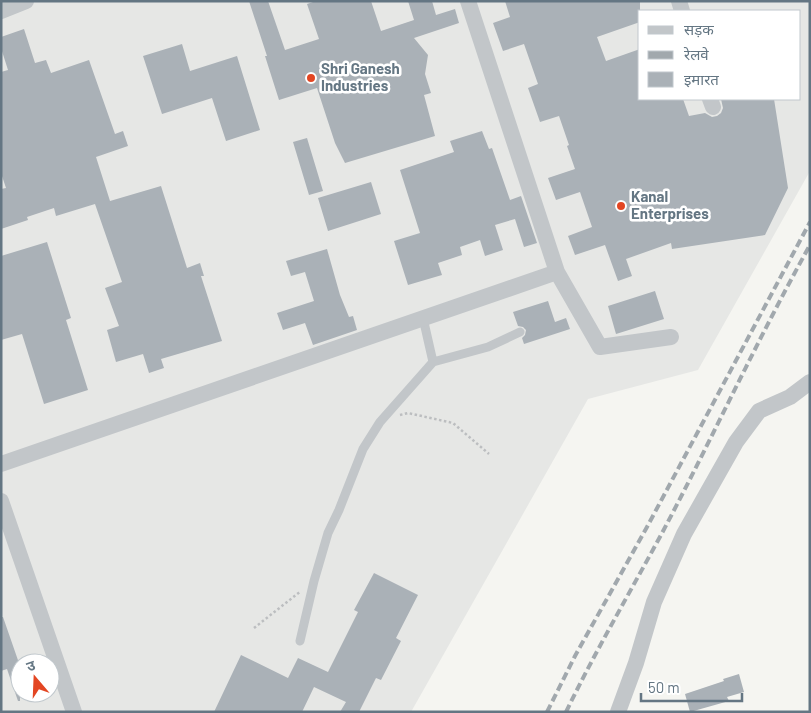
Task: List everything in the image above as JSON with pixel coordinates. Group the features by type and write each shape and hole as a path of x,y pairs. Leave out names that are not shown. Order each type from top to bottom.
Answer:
{"street":[{"path":"1,11 26,1"},
{"path":"468,1 557,272 600,347 671,337"},
{"path":"1,464 557,272"},
{"path":"618,712 636,663 654,602 684,534 736,442 759,411 790,397 810,382"},
{"path":"1,502 74,712"}],"lane":[{"path":"423,318 433,362"},
{"path":"300,641 314,581 328,533 339,510 362,449 380,422 433,362 488,347 520,332"}],"path":[{"path":"380,422 408,412 453,423 489,454"},
{"path":"254,628 314,581"}],"shaded area":[{"path":"1,1 810,1 810,171 698,370 588,399 411,712 1,712"}],"building":[{"path":"249,1 268,1 285,50 319,39 307,4 316,1 371,1 381,31 414,20 408,1 432,1 436,15 455,9 459,23 414,38 428,55 425,74 431,93 424,95 435,136 345,163 335,143 317,88 279,100"},
{"path":"505,1 640,1 638,23 597,37 606,61 638,50 638,100 683,100 689,116 705,113 712,117 721,113 723,108 721,100 774,100 788,188 765,235 672,249 671,243 626,259 632,276 618,281 605,245 575,255 568,236 592,227 580,192 556,200 548,178 575,169 567,146 569,145 559,116 540,122 528,88 538,84 524,44 503,51 493,23 510,17"},
{"path":"24,29 35,63 46,60 51,73 89,60 115,134 123,131 128,146 96,157 110,201 161,186 187,268 200,263 204,276 201,276 222,341 161,359 164,368 149,373 143,354 116,362 107,330 119,326 105,288 122,282 95,204 56,216 54,208 27,217 28,220 1,229 1,189 6,188 1,173 1,72 8,70 1,48 1,37"},
{"path":"182,44 190,71 237,56 260,130 226,141 212,98 162,114 143,56"},
{"path":"482,131 489,149 492,148 510,200 521,196 537,243 524,247 515,219 495,225 503,250 485,256 480,240 460,247 462,255 438,263 442,275 408,285 394,241 420,233 400,170 454,152 450,141"},
{"path":"307,138 323,191 309,195 293,142"},
{"path":"371,182 381,214 328,231 318,198"},
{"path":"47,242 71,318 66,320 88,390 44,404 22,334 1,340 1,256"},
{"path":"327,249 340,295 349,317 353,316 357,330 313,345 305,323 283,330 277,313 314,301 305,272 291,276 286,261"},
{"path":"655,291 664,319 616,334 608,306"},
{"path":"548,301 555,322 566,318 570,329 524,344 522,338 526,330 518,326 513,312"},
{"path":"374,573 418,595 396,638 401,641 381,680 376,678 359,712 340,712 346,702 314,687 302,712 214,712 241,655 288,678 298,658 328,672 358,612 354,610"},
{"path":"1,617 3,617 15,653 10,653 10,678 7,669 1,671"},
{"path":"739,674 744,692 727,697 729,701 690,712 685,694"}],"railway":[{"path":"547,712 575,656 647,527 810,222"},
{"path":"566,712 600,645 661,535 810,245"}],"place":[{"name":"Shri Ganesh Industries","path":"311,78"},
{"name":"Kanal Enterprises","path":"621,206"}]}
